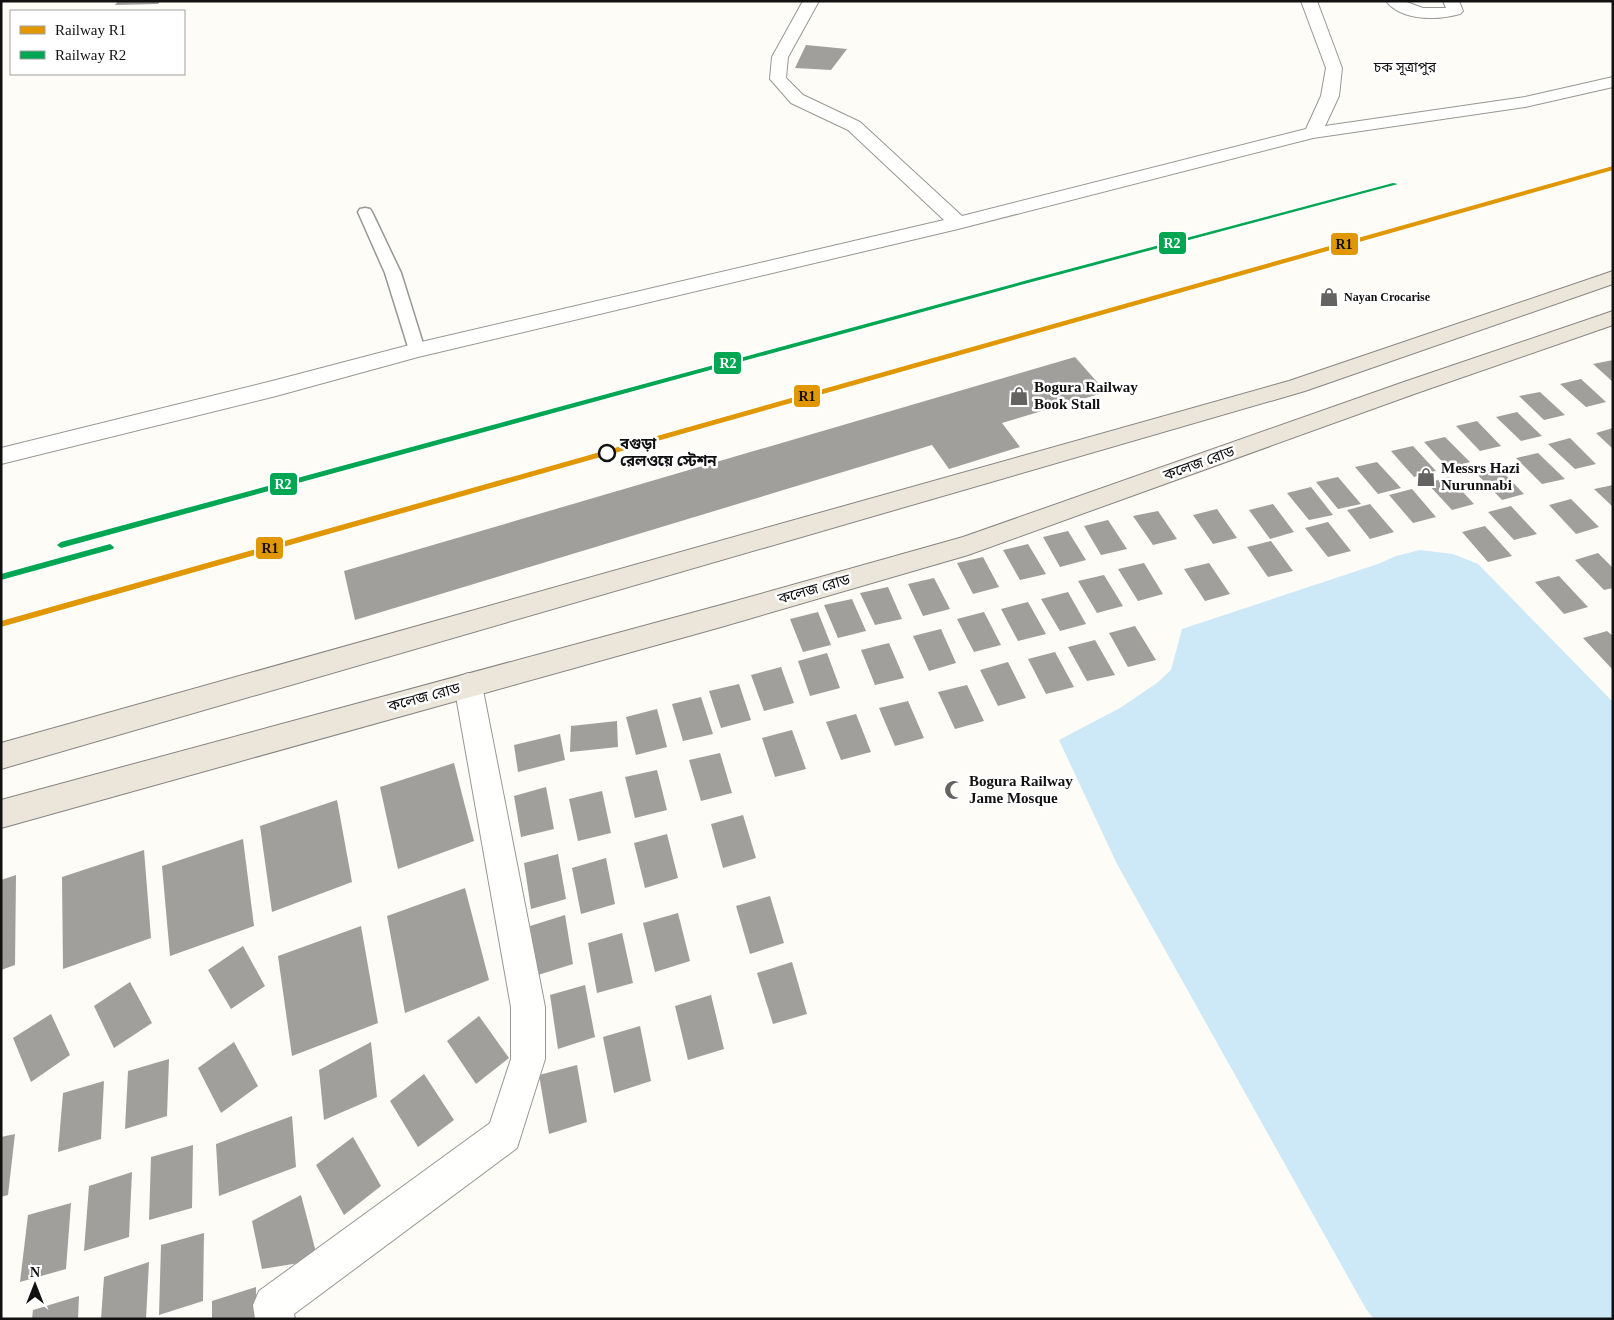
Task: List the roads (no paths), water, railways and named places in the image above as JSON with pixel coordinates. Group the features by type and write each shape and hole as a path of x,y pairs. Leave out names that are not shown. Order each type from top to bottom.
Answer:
{"highway":[{"path":"1,756 1298,386 1613,277"},
{"name":"কলেজ রোড","path":"1,814 730,613 968,545 1409,388 1613,318"}],"street":[{"path":"811,1 780,57 778,79 797,98 854,126 958,223"},
{"path":"1309,1 1334,68 1330,96 1313,133"},
{"path":"1394,1 1407,10 1446,13 1455,11 1451,1"},
{"path":"1,456 276,388 417,350 958,223 1313,133 1525,102 1613,82"},
{"path":"275,1319 273,1305 504,1135 528,1059 528,1008 468,685"}],"lane":[{"path":"364,212 393,273 417,350"}],"water":[{"path":"1420,550 1453,554 1478,564 1613,702 1613,1316 1608,1319 1374,1319 1366,1309 1117,864 1059,740 1120,708 1157,683 1171,670 1182,629 1378,564 1396,556"}],"rail line":[{"name":"R1","path":"1,624 1613,168"},
{"name":"R2","path":"61,545 1026,282 1395,184"},
{"name":"R2","path":"1,577 110,547"}],"place":[{"name":"Nayan Crocarise","path":"1329,297"},
{"name":"Bogura Railway Book Stall","path":"1019,396"},
{"name":"বগুড়া রেলওয়ে স্টেশন","path":"607,453"},
{"name":"Messrs Hazi Nurunnabi","path":"1426,477"},
{"name":"Bogura Railway Jame Mosque","path":"954,790"}],"district":[{"name":"চক সূত্রাপুর","path":"1405,67"}]}
